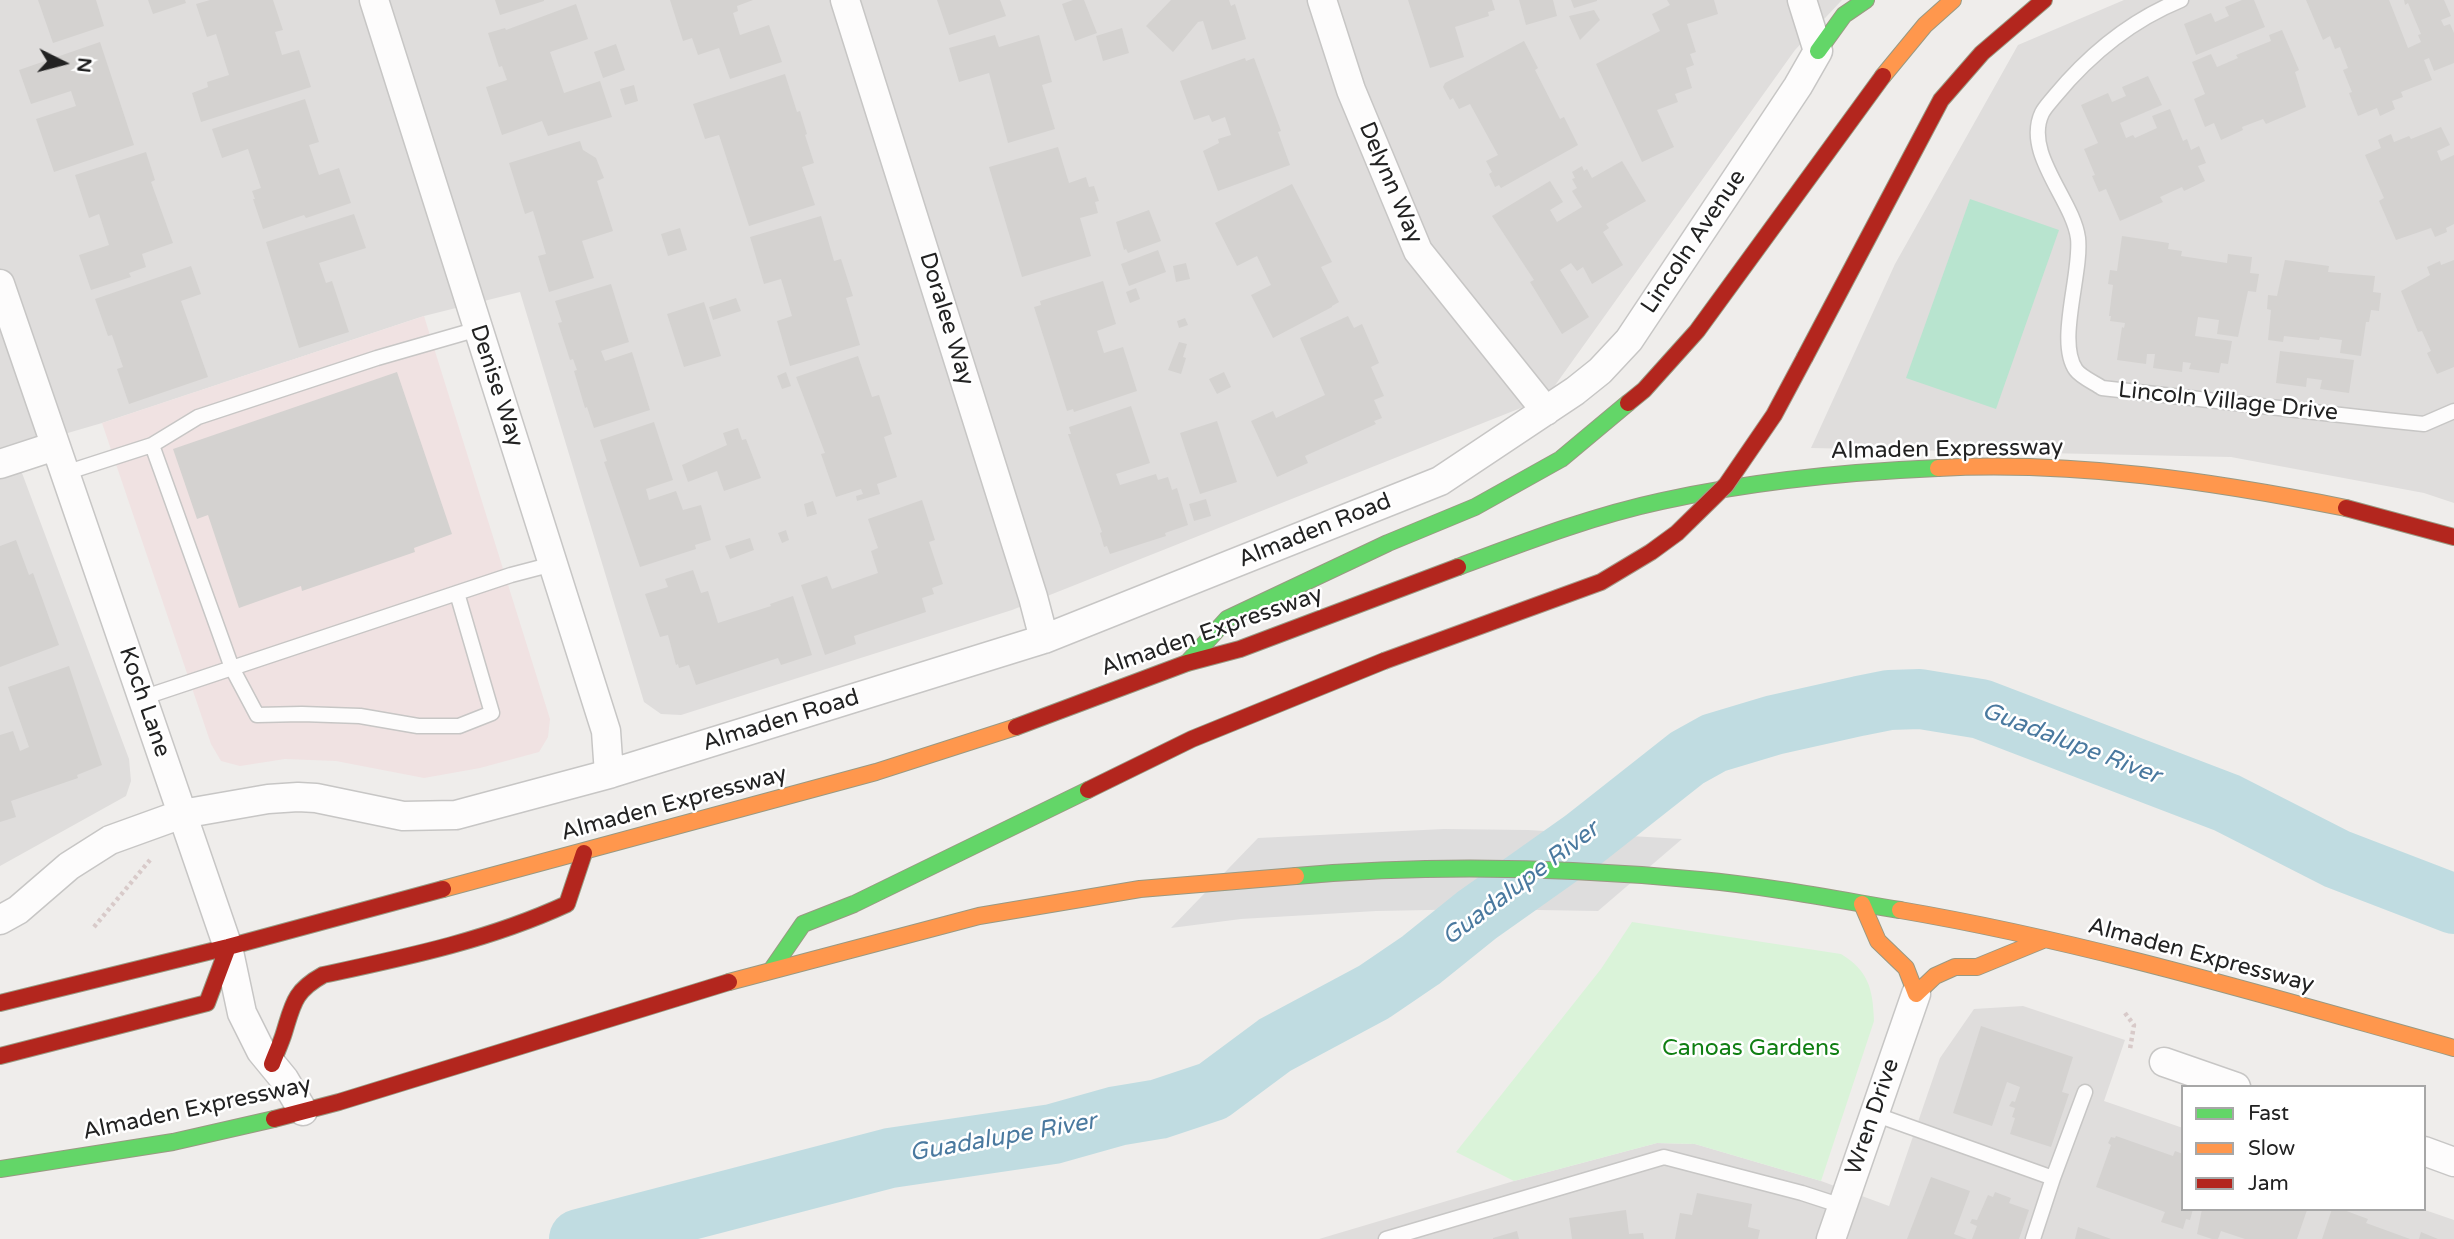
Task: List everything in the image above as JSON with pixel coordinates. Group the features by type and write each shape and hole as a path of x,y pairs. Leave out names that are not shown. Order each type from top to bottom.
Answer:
{"main road":[{"path":"1818,51 1844,15 1866,0"},
{"path":"1187,663 1227,620 1388,543 1475,507 1561,459 1644,390 1697,331 1867,95 1924,25 1953,0"},
{"path":"772,968 803,924 854,904 1192,739 1384,661 1601,582 1660,546 1726,485 1751,452 1774,415 1941,100 1982,53 2044,0"},
{"name":"Almaden Expressway","path":"0,1003 228,947 876,772 997,734 1187,663 1240,649 1555,531 1621,509 1683,494 1846,472 2020,468 2115,472 2224,485 2339,506 2454,537"},
{"path":"272,1064 295,997 305,984 323,975 474,940 535,920 567,904 584,853"},
{"name":"Almaden Expressway","path":"0,1168 173,1142 303,1111 772,968 979,916 1140,889 1338,872 1497,867 1639,875 1702,880 1862,904 1951,919 2124,957 2454,1048"},
{"path":"1862,904 1878,942 1906,968 1916,994 1935,976 1955,967 1977,967 2043,940"},
{"path":"0,1056 207,1003 228,947"}],"street":[{"name":"Denise Way","path":"374,0 606,731 609,774"},
{"name":"Doralee Way","path":"845,0 1044,639"},
{"name":"Delynn Way","path":"1322,0 1351,90 1418,251 1546,411"},
{"path":"1802,0 1818,51"},
{"name":"Lincoln Avenue","path":"1546,411 1600,370 1629,340 1798,86 1818,51"},
{"name":"Koch Lane","path":"0,284 228,947 242,1013 261,1052 284,1079 303,1111"},
{"name":"Almaden Road","path":"0,920 18,910 69,866 110,840 182,814 268,799 298,797 403,816 456,815 609,774 1044,639 1440,481 1546,411"},
{"path":"0,464 55,446"},
{"name":"Wren Drive","path":"1831,1239 1916,994"},
{"path":"2164,1062 2230,1085"},
{"path":"2426,1152 2454,1162"}],"lane":[{"name":"Lincoln Village Drive","path":"2182,0 2109,41 2068,80 2042,113 2037,132 2040,149 2077,234 2079,253 2067,345 2076,370 2102,387 2424,424 2454,411"},
{"path":"65,473 152,446 198,417 377,358 478,329"},
{"path":"152,446 232,668 257,715 302,713 360,716 418,726 459,726 492,713 457,593"},
{"path":"142,698 457,593 553,564"},
{"path":"2033,1239 2085,1092"},
{"path":"1874,1114 2053,1178"},
{"path":"1386,1239 1664,1157 1842,1206"}],"path":[{"path":"94,927 153,856"},
{"path":"2125,1013 2134,1025 2130,1049"}],"shaded area":[{"path":"0,0 1842,0 1795,50 1546,398 1012,610 681,715 661,714 644,702 520,292 424,316 102,423 13,449 129,759 131,781 126,796 0,866"},
{"path":"2124,0 2454,0 2454,503 2424,493 2231,457 1811,448 1895,264 2018,45"},
{"path":"424,316 550,719 548,737 539,752 480,768 424,778 336,761 285,759 240,766 221,761 211,744 102,423"},
{"path":"2023,1006 2125,1040 2104,1101 2181,1127 2181,1211 2426,1210 2454,1220 2454,1239 1319,1239 1514,1181 1657,1143 1695,1144 1821,1181 1889,1206 1940,1058 1974,1009"}],"green space":[{"path":"1970,199 2059,230 1996,409 1906,378"},
{"name":"Canoas Gardens","path":"1632,922 1841,954 1858,967 1871,991 1874,1021 1821,1181 1695,1144 1657,1143 1514,1181 1456,1152 1601,969"}],"pier":[{"name":"Guadalupe River","path":"1444,829 1528,830 1682,839 1598,911 1376,911 1241,919 1171,928 1258,838"}],"building":[{"path":"38,0 96,0 104,26 53,43"},
{"path":"148,0 185,0 186,3 153,14"},
{"path":"210,0 273,0 283,30 275,32 282,55 299,50 311,87 201,122 192,93 208,87 207,82 229,75 216,34 207,37 196,4"},
{"path":"495,0 544,0 544,1 500,15"},
{"path":"670,0 753,0 737,6 738,11 733,13 740,35 769,25 782,62 730,79 719,48 698,55 692,38 683,41"},
{"path":"937,0 1000,0 1006,16 949,35"},
{"path":"1084,0 1097,33 1075,41 1062,4"},
{"path":"1171,0 1229,0 1231,6 1235,4 1246,39 1212,50 1203,21 1198,22 1173,52 1146,26"},
{"path":"1408,0 1492,0 1495,10 1488,12 1489,16 1455,27 1464,57 1430,68"},
{"path":"1519,0 1553,0 1557,16 1526,25"},
{"path":"1571,0 1597,0 1597,1 1574,8"},
{"path":"1667,0 1714,0 1718,14 1687,24 1696,52 1690,54 1694,65 1686,68 1692,88 1675,94 1678,102 1657,110 1674,147 1642,162 1596,64 1660,31 1652,14 1670,5"},
{"path":"2242,0 2254,0 2265,27 2196,55 2184,24 2211,13 2215,22 2229,16 2225,7"},
{"path":"2306,0 2389,0 2408,48 2421,42 2418,35 2421,34 2408,3 2405,5 2404,0 2444,0 2451,16 2441,20 2444,26 2450,24 2454,33 2454,63 2434,71 2429,58 2424,60 2432,80 2401,92 2403,97 2392,101 2395,109 2380,116 2377,108 2358,116 2343,70 2348,68 2340,47 2335,49 2330,36 2323,40"},
{"path":"576,4 588,39 550,52 564,93 600,81 612,117 548,136 542,121 502,135 486,87 507,80 502,66 499,67 488,33 505,28 506,30"},
{"path":"1594,10 1600,20 1580,40 1569,16"},
{"path":"1122,28 1129,53 1103,61 1096,36"},
{"path":"2282,30 2299,70 2295,72 2306,107 2266,124 2263,119 2242,127 2243,130 2221,140 2214,123 2205,127 2194,99 2205,94 2192,62 2211,54 2217,67 2238,58 2236,55 2271,41 2269,35"},
{"path":"995,35 999,47 1039,35 1052,82 1042,85 1055,129 1008,143 989,73 959,82 949,48"},
{"path":"1524,41 1538,68 1535,70 1560,119 1564,117 1578,145 1501,188 1499,185 1495,187 1486,161 1498,155 1470,104 1459,109 1443,87 1445,83"},
{"path":"100,42 134,145 54,172 36,119 76,106 71,91 31,104 19,70"},
{"path":"616,44 625,70 603,78 594,52"},
{"path":"1245,58 1246,61 1254,58 1281,131 1278,132 1290,165 1218,191 1203,151 1219,143 1218,139 1231,135 1225,117 1212,122 1209,115 1194,120 1180,81"},
{"path":"785,74 797,112 800,111 814,163 802,167 815,205 749,226 719,135 705,139 693,104"},
{"path":"2148,76 2162,105 2120,123 2126,138 2133,135 2135,138 2157,128 2152,116 2170,109 2183,141 2187,139 2191,150 2199,146 2206,163 2198,166 2205,181 2184,191 2182,187 2160,197 2163,202 2120,221 2106,189 2099,192 2092,176 2095,175 2084,149 2098,143 2081,105 2108,93 2112,102 2126,96 2122,87"},
{"path":"634,85 638,101 625,105 620,89"},
{"path":"305,99 319,142 309,145 319,175 339,168 351,203 263,229 252,191 261,188 248,149 222,158 212,129"},
{"path":"2441,127 2450,145 2437,151 2441,161 2454,155 2454,224 2446,228 2447,232 2435,237 2431,228 2396,240 2379,201 2384,198 2365,155 2381,148 2378,140 2391,134 2394,142 2409,136 2411,139"},
{"path":"580,141 583,150 596,158 604,178 597,181 613,231 582,241 594,278 549,292 538,256 546,254 533,211 525,214 509,163"},
{"path":"1058,147 1069,183 1086,177 1089,187 1094,186 1099,201 1095,202 1098,213 1080,218 1091,256 1022,277 989,167"},
{"path":"146,152 155,180 151,182 173,243 142,254 146,267 129,273 131,277 91,290 79,255 109,245 99,214 89,218 75,175"},
{"path":"1622,161 1646,201 1606,224 1609,228 1603,232 1623,265 1592,284 1583,267 1577,271 1571,263 1560,270 1589,317 1562,334 1530,282 1534,280 1492,216 1550,181 1563,202 1550,210 1557,222 1582,207 1572,191 1577,188 1572,172 1582,166 1592,178"},
{"path":"1292,184 1332,262 1321,267 1339,302 1273,338 1251,295 1271,285 1257,256 1237,266 1215,223"},
{"path":"1149,210 1161,241 1128,253 1124,250 1116,222"},
{"path":"354,214 366,248 319,263 326,283 332,281 349,332 299,348 266,242"},
{"path":"821,216 834,261 841,259 853,296 846,298 860,345 790,366 777,321 792,316 781,279 764,284 750,237"},
{"path":"680,228 687,250 668,256 661,234"},
{"path":"2122,236 2169,243 2168,249 2182,251 2181,256 2227,263 2228,254 2252,257 2250,273 2259,274 2256,292 2248,291 2238,337 2217,334 2219,320 2198,317 2195,336 2232,341 2228,364 2221,363 2219,373 2189,369 2191,363 2183,362 2182,372 2153,368 2155,354 2147,354 2146,364 2117,360 2125,323 2110,321 2113,285 2108,284 2110,270 2117,271"},
{"path":"1158,250 1166,272 1129,286 1121,264"},
{"path":"2285,260 2329,266 2328,272 2375,276 2373,292 2381,293 2379,311 2371,310 2369,322 2366,322 2361,356 2340,353 2342,340 2284,336 2283,342 2268,340 2271,310 2267,309 2268,295 2277,296"},
{"path":"2454,260 2454,367 2437,374 2427,353 2431,351 2422,331 2418,332 2401,291 2430,275 2427,267 2440,261 2441,265"},
{"path":"1186,263 1190,279 1176,282 1173,266"},
{"path":"191,266 201,294 181,301 208,377 129,404 117,369 123,367 95,299"},
{"path":"1103,281 1116,324 1097,331 1104,353 1123,347 1137,391 1074,412 1073,409 1067,411 1034,307 1041,305 1040,301"},
{"path":"611,284 629,342 601,351 605,361 632,352 650,410 594,428 574,371 577,370 573,359 570,360 558,323 562,322 555,301"},
{"path":"1136,288 1140,299 1130,303 1126,292"},
{"path":"736,298 741,311 713,320 709,307"},
{"path":"704,302 721,356 684,367 667,314"},
{"path":"1348,316 1354,328 1362,324 1379,363 1371,367 1384,396 1374,400 1382,418 1374,421 1376,424 1305,456 1308,463 1277,477 1251,421 1273,411 1276,418 1325,395 1300,338"},
{"path":"1185,318 1188,325 1179,328 1177,321"},
{"path":"1179,342 1187,344 1181,374 1168,370"},
{"path":"2280,351 2354,360 2349,393 2320,389 2322,380 2307,378 2306,387 2276,383"},
{"path":"858,356 872,397 879,395 892,434 884,437 897,477 877,484 880,494 857,501 856,496 863,494 861,489 836,497 821,454 825,453 796,377"},
{"path":"397,372 452,534 414,548 415,552 302,591 301,586 239,608 208,515 197,519 173,449"},
{"path":"786,372 791,386 782,389 777,376"},
{"path":"1224,372 1231,387 1217,394 1209,379"},
{"path":"1131,406 1150,463 1116,474 1120,485 1156,474 1158,480 1168,477 1172,490 1177,488 1188,525 1165,533 1166,536 1110,554 1107,546 1104,547 1100,533 1102,532 1068,434 1071,434 1069,427"},
{"path":"1217,421 1237,482 1200,494 1180,433"},
{"path":"654,422 673,480 646,489 649,500 676,491 683,510 701,505 711,540 695,545 696,549 640,567 604,462 607,461 600,440"},
{"path":"738,428 742,440 746,439 761,478 724,491 717,471 688,482 682,465 727,445 723,433"},
{"path":"1206,499 1211,516 1194,521 1189,504"},
{"path":"922,500 935,540 929,542 943,584 932,588 934,594 922,598 926,612 854,636 856,644 825,655 801,585 827,576 832,589 878,573 871,551 878,548 868,519"},
{"path":"813,501 817,514 807,517 804,504"},
{"path":"786,530 789,540 782,543 778,533"},
{"path":"750,538 754,550 730,559 725,546"},
{"path":"16,540 29,575 33,573 59,645 0,667 0,546"},
{"path":"693,570 701,593 708,591 718,623 793,596 812,655 781,665 778,658 696,685 689,665 679,668 678,664 676,665 668,635 660,637 645,594 668,587 665,579"},
{"path":"69,666 102,765 77,775 78,778 11,801 16,817 0,822 0,735 13,731 20,751 29,747 8,687"},
{"path":"1981,1026 2073,1057 2062,1092 2069,1094 2051,1147 2010,1134 2015,1108 2009,1106 2012,1101 2015,1102 2020,1087 2007,1082 1992,1126 1953,1113"},
{"path":"2116,1136 2173,1156 2175,1151 2181,1153 2181,1211 2192,1211 2183,1229 2161,1222 2165,1212 2096,1187 2111,1145 2108,1143 2111,1137"},
{"path":"1931,1177 1970,1191 1954,1234 1967,1239 1907,1239"},
{"path":"1995,1192 2011,1198 2009,1203 2029,1210 2019,1239 1972,1239 1977,1226 1970,1223 1972,1219 1977,1220 1988,1195 1993,1197"},
{"path":"1697,1193 1752,1204 1748,1227 1760,1230 1758,1239 1675,1239 1680,1213 1692,1215"},
{"path":"1626,1210 1629,1234 1643,1233 1644,1239 1572,1239 1569,1218"},
{"path":"2202,1211 2307,1211 2297,1239 2245,1239 2221,1231 2218,1239 2212,1239 2197,1234"},
{"path":"2331,1211 2346,1211 2368,1219 2366,1223 2410,1239 2322,1239"},
{"path":"2078,1227 2111,1239 2075,1239"},
{"path":"1517,1231 1519,1239 1493,1239 1493,1238"},
{"path":"2421,1232 2438,1239 2419,1239"}],"waterway":[{"name":"Guadalupe River","path":"579,1239 890,1158 1053,1134 1117,1116 1159,1109 1213,1091 1275,1045 1374,992 1421,960 1477,915 1583,840 1687,758 1714,743 1774,725 1889,700 1920,699 1981,709 2227,803 2337,859 2454,904"}],"traffic: fast":[{"path":"1818,51 1844,15 1866,0"},
{"path":"1187,663 1227,619 1388,543 1475,507 1561,459 1628,403"},
{"path":"1458,567 1584,522 1662,501 1799,478 1938,468"},
{"path":"772,969 803,924 854,904 1088,790"},
{"path":"1296,876 1448,869 1599,872 1750,886 1900,910"},
{"path":"0,1169 173,1142 274,1119"}],"traffic: slow":[{"path":"1883,76 1925,25 1953,0"},
{"path":"1938,468 2092,470 2245,489 2346,508"},
{"path":"443,889 876,772 1016,727"},
{"path":"729,982 979,916 1140,889 1296,876"},
{"path":"1862,904 1878,941 1906,968 1916,994 1935,976 1955,967 1977,967 2043,940"},
{"path":"1900,910 2109,954 2454,1048"}],"traffic: jam":[{"path":"1805,357 1941,100 1982,53 2044,0"},
{"path":"1628,403 1644,390 1697,331 1883,76"},
{"path":"1384,661 1601,582 1651,552 1677,533 1726,485 1774,415 1805,357"},
{"path":"2346,508 2454,537"},
{"path":"1016,727 1187,663 1240,649 1458,567"},
{"path":"1088,790 1192,739 1384,661"},
{"path":"272,1064 296,999 313,981 323,975 478,938 567,904 584,853"},
{"path":"0,1003 228,947 443,889"},
{"path":"0,1056 207,1003 228,947"},
{"path":"274,1119 339,1102 729,982"}]}
